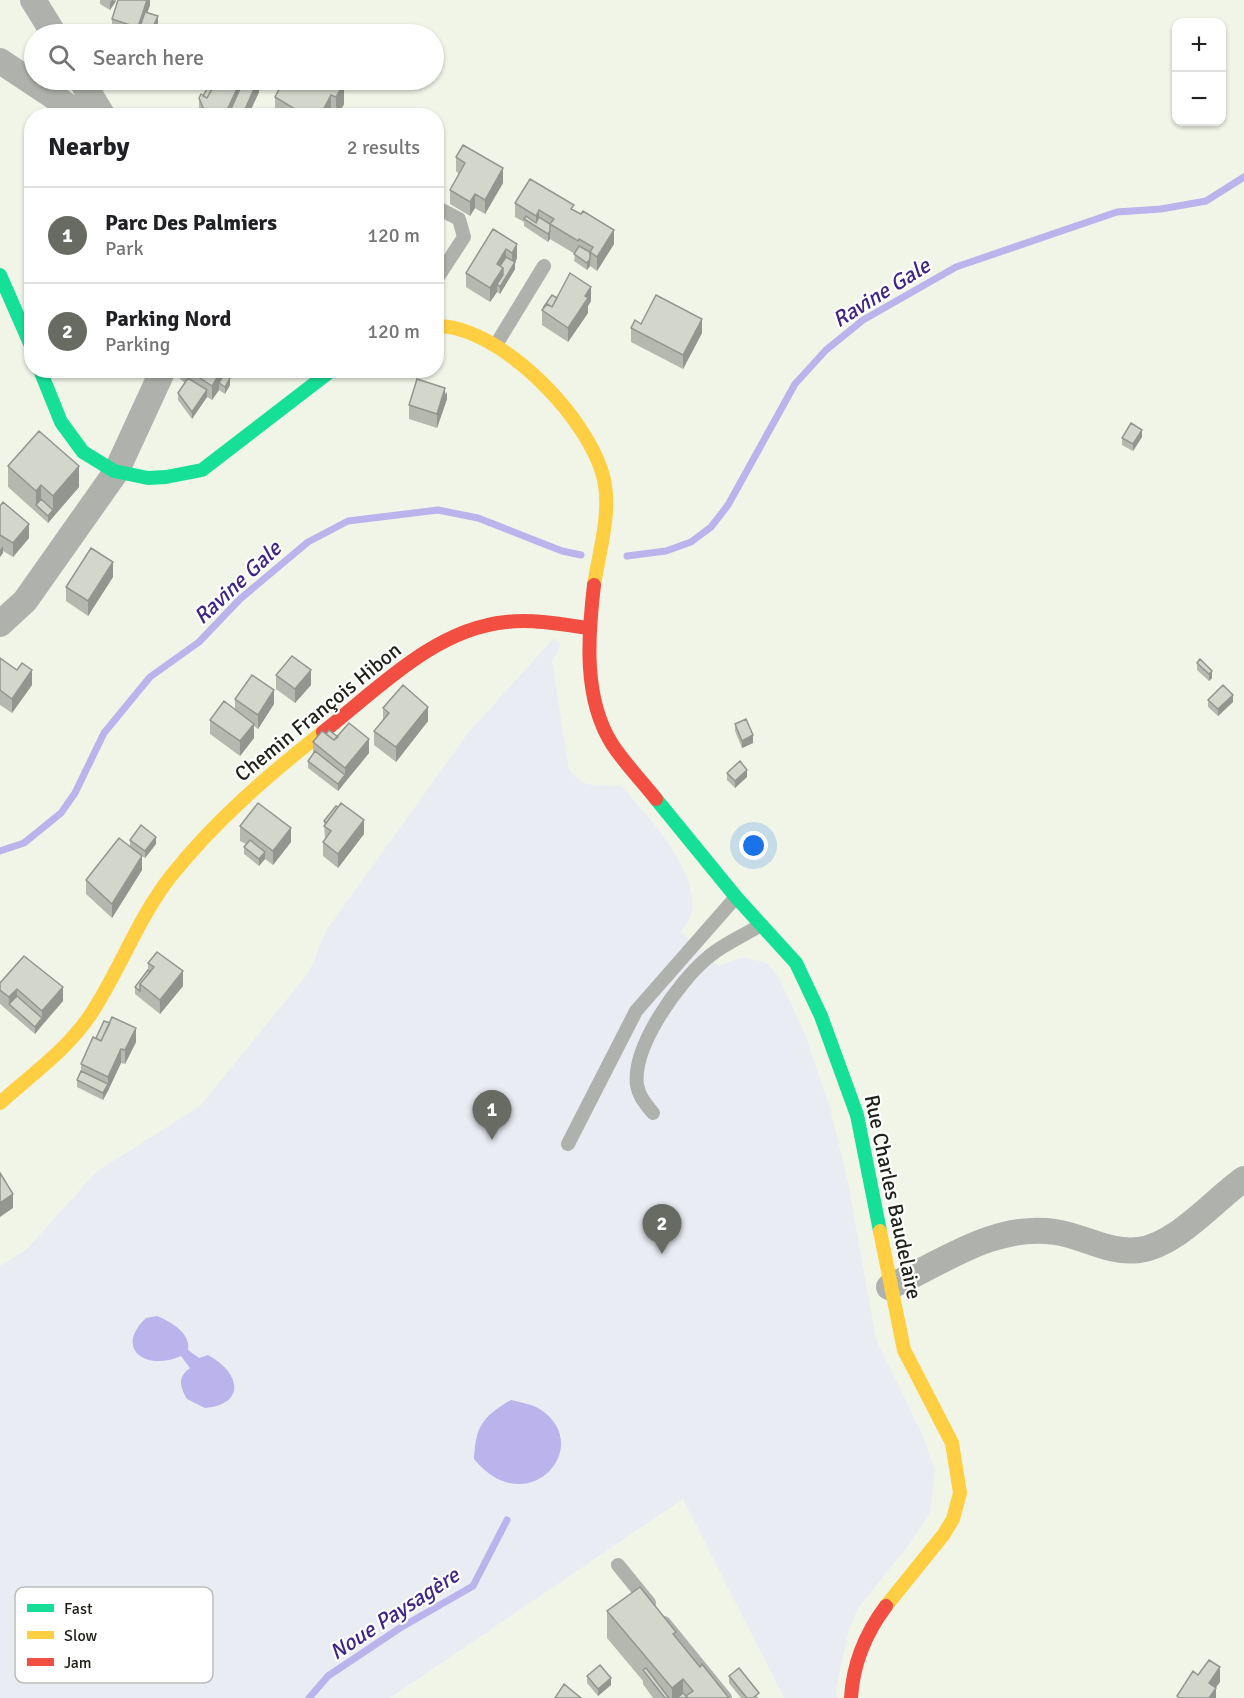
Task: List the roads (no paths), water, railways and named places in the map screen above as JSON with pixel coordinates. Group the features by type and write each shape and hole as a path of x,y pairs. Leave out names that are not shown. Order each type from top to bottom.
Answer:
{"main road":[{"path":"0,275 24,330"},
{"name":"Rue Charles Baudelaire","path":"444,327 471,331 497,343 555,395 589,439 605,485 605,514 588,628 590,680 598,718 612,744 736,897 795,963 838,1055 857,1115 889,1287 904,1350 952,1443 960,1493 953,1519 944,1534 874,1623 861,1646 853,1667 851,1698"},
{"path":"43,378 69,437 90,459 116,472 150,479 178,478 202,470 322,378"},
{"name":"Chemin François Hibon","path":"0,1103 70,1041 91,1014 157,896 172,875 256,785 430,649 465,632 505,622 547,622 588,628"}],"street":[{"path":"33,0 48,24"},
{"path":"0,61 24,77"},
{"path":"44,90 71,108"},
{"path":"87,90 98,108"},
{"path":"0,624 25,601 116,472 159,378"},
{"path":"889,1287 966,1248 1010,1234 1056,1232 1119,1250 1140,1250 1160,1243 1178,1232 1244,1179"}],"lane":[{"path":"444,211 459,219 464,237 444,268"},
{"path":"497,343 544,266"},
{"path":"568,1144 636,1011 736,897"},
{"path":"653,1113 642,1100 637,1085 639,1060 662,1012 704,961 761,925"},
{"path":"618,1565 725,1698"}],"waterway":[{"name":"Ravine Gale","path":"627,556 666,551 691,542 711,527 728,505 795,384 826,350 863,320 956,267 1117,212 1161,209 1206,201 1244,177"},
{"name":"Ravine Gale","path":"0,851 24,843 61,813 75,793 104,733 150,677 199,642 240,599 308,542 348,521 438,510 478,518 562,551 581,555"},
{"name":"Noue Paysagère","path":"309,1698 328,1676 400,1628 473,1586 507,1520"}],"place":[{"name":"Parc Des Palmiers","path":"492,1140"},
{"name":"Parking Nord","path":"662,1254"}]}
